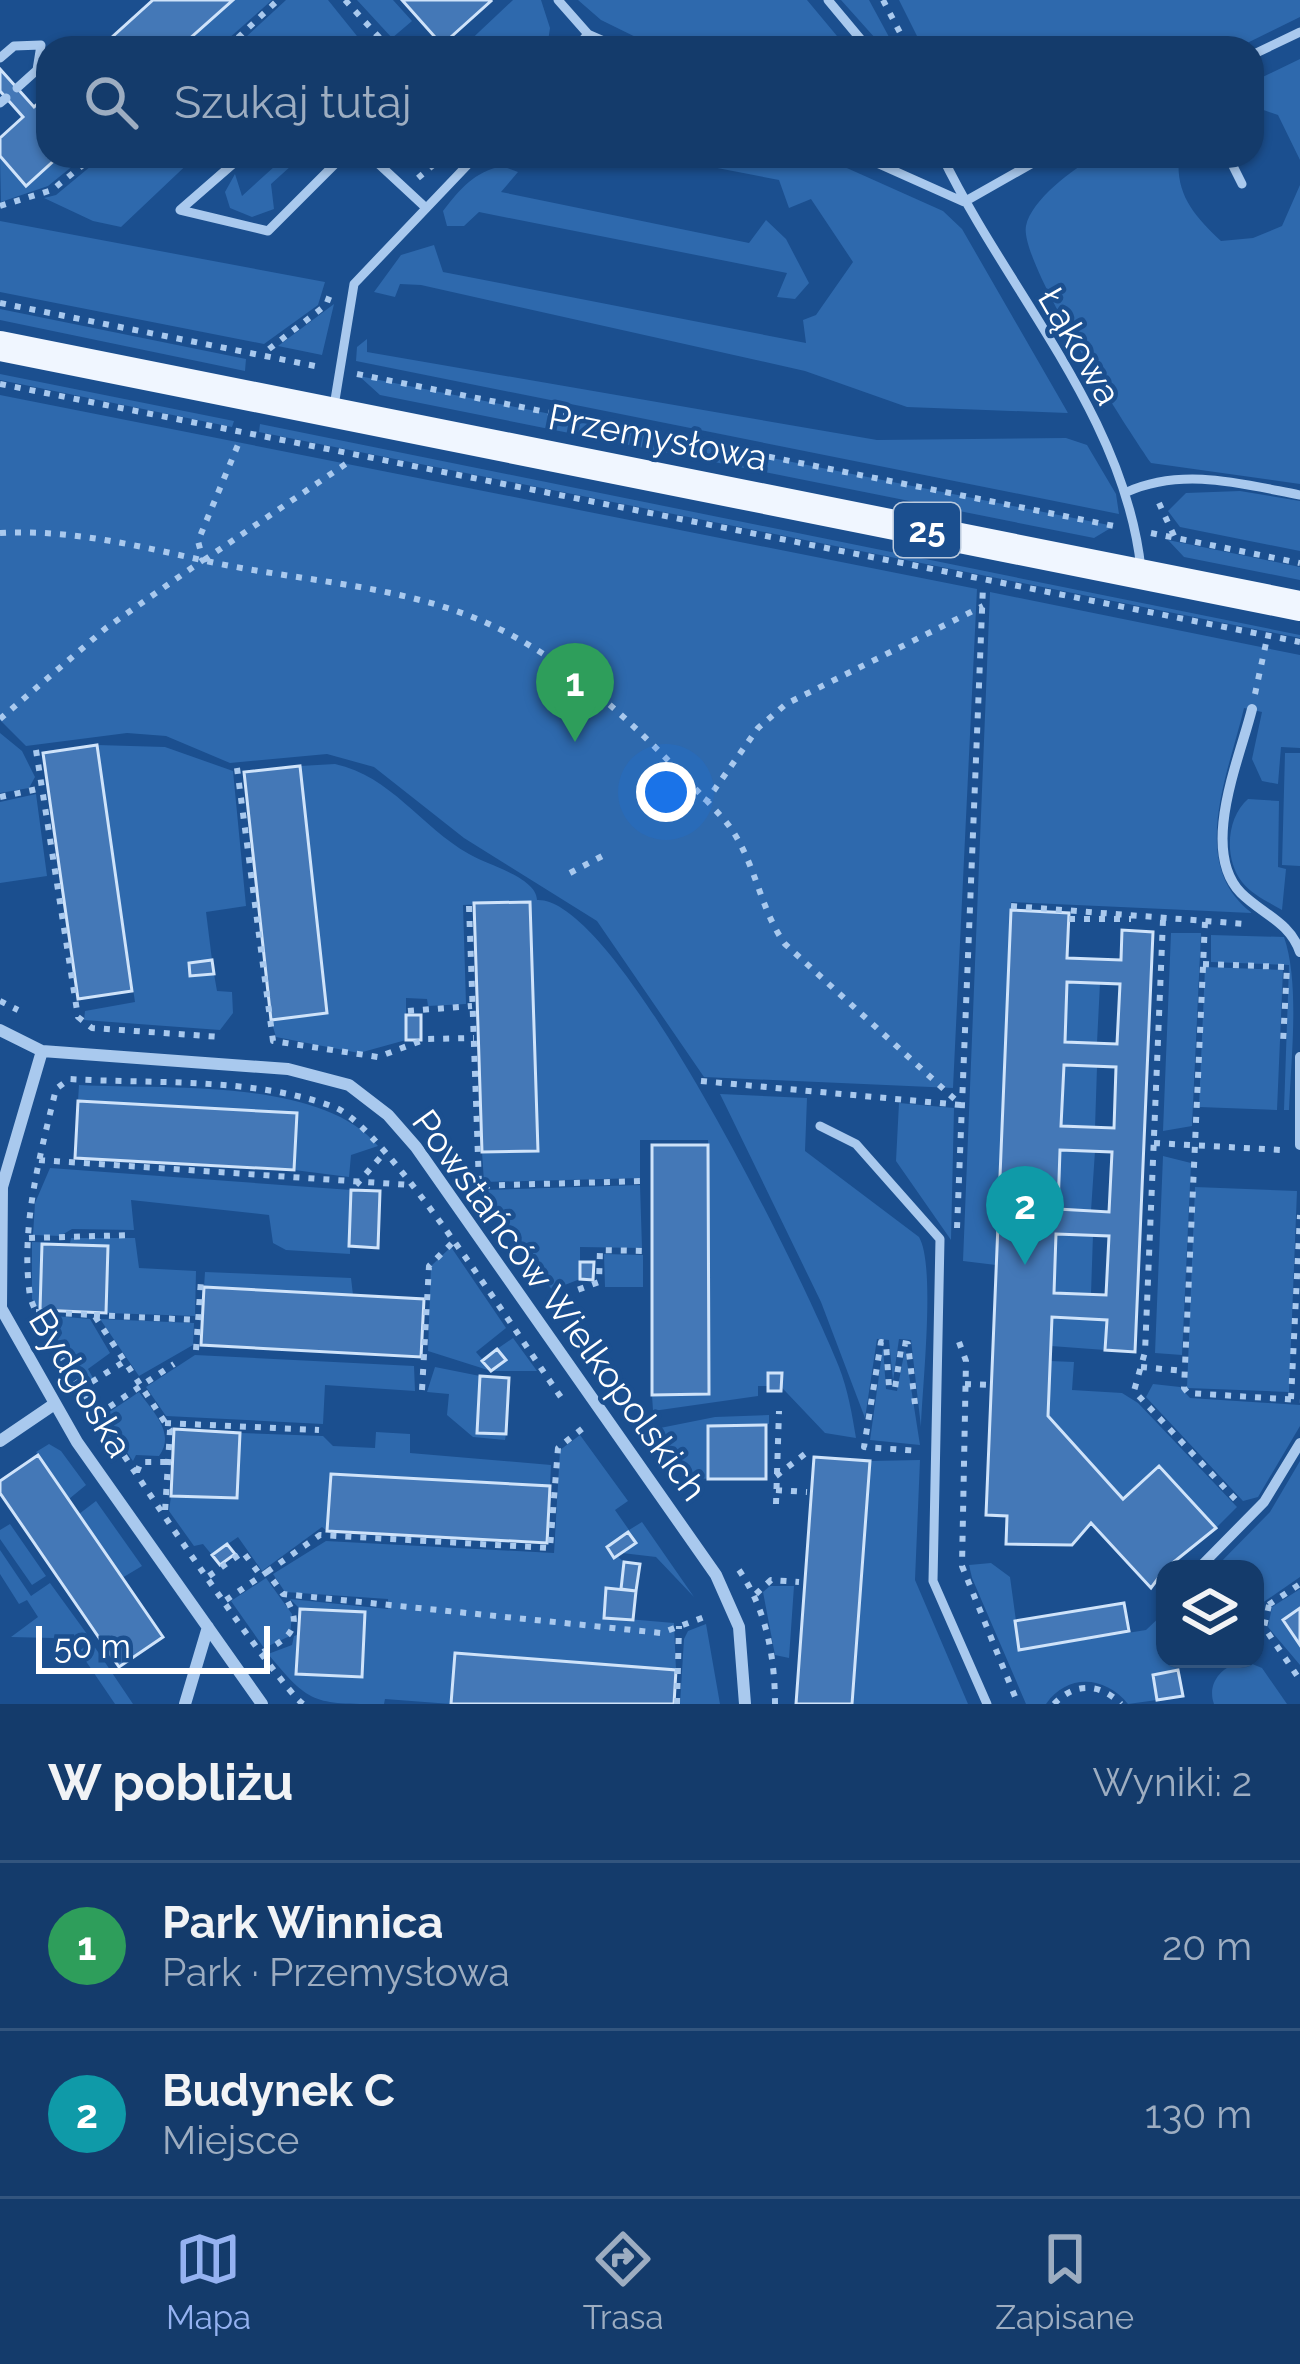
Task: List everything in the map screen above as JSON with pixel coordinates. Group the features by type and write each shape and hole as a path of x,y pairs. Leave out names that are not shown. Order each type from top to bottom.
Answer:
{"main road":[{"name":"Przemysłowa","path":"0,346 1300,605"}],"street":[{"path":"1252,709 1227,816 1225,862 1239,891 1292,932 1300,952"},
{"name":"Powstańców Wielkopolskich","path":"0,1030 42,1051 288,1069 349,1084 388,1115 716,1575 739,1627 745,1704"},
{"name":"Bydgoska","path":"42,1051 2,1186 1,1308 53,1405 262,1704"},
{"path":"1296,1148 1300,1058"},
{"path":"0,1442 53,1405"},
{"path":"1207,1560 1251,1515 1300,1443"},
{"path":"185,1704 208,1627"}],"lane":[{"path":"558,0 593,36"},
{"path":"828,0 858,36"},
{"path":"1264,49 1300,32"},
{"path":"0,58 14,46 36,45"},
{"path":"16,88 36,71"},
{"path":"228,168 180,210 268,231 332,168"},
{"path":"383,168 425,207"},
{"path":"333,413 354,284 464,168"},
{"path":"888,168 964,202 1024,168"},
{"name":"Łąkowa","path":"948,168 1094,422 1127,492 1142,574"},
{"path":"1234,168 1242,184"},
{"path":"1127,492 1150,482 1192,478 1300,495"},
{"path":"820,1126 856,1144 940,1239 932,1581 987,1704"}],"path":[{"path":"240,36 278,0"},
{"path":"344,0 378,36"},
{"path":"883,0 902,36"},
{"path":"0,206 52,190 79,168"},
{"path":"0,303 1300,563"},
{"path":"0,384 1300,642"},
{"path":"203,560 198,541 240,440"},
{"path":"0,719 106,628 350,461"},
{"path":"0,533 36,531 171,549 203,560 390,594 483,621 596,693 705,803 742,846 768,920 785,944 961,1106"},
{"path":"957,1238 983,586"},
{"path":"705,803 758,728 786,704 982,606"},
{"path":"1252,709 1266,643"},
{"path":"36,750 82,1022 92,1028 221,1037"},
{"path":"237,768 273,1041 378,1057 426,1039 474,1038"},
{"path":"0,797 42,788"},
{"path":"570,873 608,853"},
{"path":"469,906 479,1186"},
{"path":"1011,906 1136,919"},
{"path":"1069,920 1203,922 1185,1371 1188,1393 1296,1400 1300,1215"},
{"path":"1163,920 1141,1367 1134,1391 1251,1515"},
{"path":"1203,964 1287,967 1282,1063"},
{"path":"0,1001 18,1010"},
{"path":"408,1011 472,1006"},
{"path":"303,1704 80,1390 30,1300 29,1238 39,1160 56,1089 69,1079 294,1096 339,1108 386,1151 571,1410"},
{"path":"700,1081 961,1106"},
{"path":"1154,1143 1296,1148"},
{"path":"356,1184 386,1151"},
{"path":"39,1160 410,1184"},
{"path":"482,1204 469,1186 644,1181"},
{"path":"29,1238 133,1235"},
{"path":"422,1390 429,1266 452,1243"},
{"path":"550,1300 599,1282 600,1250 646,1251"},
{"path":"196,1350 201,1280"},
{"path":"536,1281 563,1318"},
{"path":"36,1312 198,1320"},
{"path":"94,1315 165,1423 169,1462 165,1513"},
{"path":"954,1327 966,1361 962,1566 1018,1704"},
{"path":"915,1409 908,1344 902,1343 895,1388 890,1387 886,1342 880,1342 864,1448 924,1451"},
{"path":"80,1390 123,1363"},
{"path":"97,1415 174,1364"},
{"path":"1141,1367 1185,1371"},
{"path":"965,1384 990,1385"},
{"path":"776,1504 778,1411"},
{"path":"165,1423 319,1430"},
{"path":"226,1600 320,1535 550,1548 558,1448 583,1427 596,1445"},
{"path":"776,1476 810,1450"},
{"path":"136,1472 141,1462 169,1462"},
{"path":"776,1490 807,1492"},
{"path":"209,1576 243,1552 283,1594 295,1611 294,1631 290,1640 263,1652"},
{"path":"730,1556 756,1594 775,1679 775,1704"},
{"path":"756,1594 771,1580 799,1582"},
{"path":"1264,1608 1300,1584"},
{"path":"283,1594 661,1633 709,1612 713,1628"},
{"path":"1269,1605 1264,1627 1299,1678"},
{"path":"677,1704 679,1626"},
{"path":"1054,1704 1084,1687 1098,1688 1121,1704"}],"shaded area":[{"path":"233,0 272,0 232,36 192,36"},
{"path":"286,0 328,0 357,36 247,36"},
{"path":"357,0 393,0 412,21 390,36"},
{"path":"513,0 541,0 550,28 549,36 475,36"},
{"path":"578,0 807,0 837,36 634,36 601,20"},
{"path":"841,0 869,0 888,36 873,36"},
{"path":"899,0 1300,0 1300,17 1261,36 917,36"},
{"path":"1300,59 1300,160 1278,115 1264,110 1264,76"},
{"path":"0,156 26,185 45,168 70,168 48,186 1,202"},
{"path":"89,168 183,168 121,227 93,221 44,198 56,195"},
{"path":"273,168 289,168 271,184 274,209 252,217 230,208 225,192 235,174 242,196"},
{"path":"717,168 847,168 943,211 962,229 1068,413 907,407 805,371 421,285 400,284 395,297 374,292 401,255 434,245 443,272 806,343 803,320 816,315 853,262 811,199 789,208 779,180"},
{"path":"1079,168 1179,168 1188,203 1221,241 1253,238 1282,226 1300,185 1300,484 1151,463 1056,307 1028,245 1030,216"},
{"path":"492,169 518,172 501,192 749,243 766,220 786,239 809,283 795,299 777,297 787,273 479,212 464,226 447,226 443,211 476,177"},
{"path":"0,221 325,282 318,305 264,344 0,292"},
{"path":"334,304 322,355 278,346"},
{"path":"0,309 246,359 245,371 0,320"},
{"path":"367,339 367,352 877,440 1066,438 1087,445 1116,494 1119,514 356,361 357,347"},
{"path":"0,374 234,421 232,427 0,380"},
{"path":"359,376 1114,526 1094,538 380,395"},
{"path":"0,395 977,589 953,1088 704,1077 597,921 464,838 374,767 327,754 230,763 166,736 127,733 26,746 0,720"},
{"path":"260,424 1300,635 1300,638 259,432"},
{"path":"1240,491 1300,501 1300,551 1180,527 1168,511 1186,493"},
{"path":"1168,540 1300,567 1300,580 1184,557"},
{"path":"990,592 1300,655 1300,748 1281,747 1278,784 1262,781 1252,759 1262,712 1244,708 1223,789 1217,844 1221,869 1232,893 1252,913 1011,902 996,1265 963,1261"},
{"path":"0,733 22,751 35,777 29,788 0,793"},
{"path":"97,745 165,747 233,771 246,906 206,912 212,960 189,963 190,976 214,974 217,991 232,992 233,1013 220,1030 84,1020 85,1011 135,1002"},
{"path":"1285,753 1300,753 1300,866 1282,865"},
{"path":"335,764 373,779 452,843 520,878 537,900 572,916 614,960 707,1102 790,1260 839,1367 856,1438 825,1433 768,1373 768,1386 758,1386 758,1396 653,1411 652,1395 709,1394 708,1140 640,1140 640,1178 484,1182 482,1152 538,1150 529,902 463,905 466,1004 428,1006 427,999 406,998 406,1040 359,1053 276,1037 271,1020 327,1013 300,766"},
{"path":"36,794 47,876 0,883 0,802"},
{"path":"1248,799 1279,801 1278,867 1286,869 1282,910 1246,887 1232,862 1232,828"},
{"path":"1171,933 1201,933 1192,1126 1163,1131"},
{"path":"1211,935 1284,937 1289,956 1293,999 1289,1110 1284,1110 1289,965 1211,962"},
{"path":"1205,967 1283,970 1277,1110 1199,1107"},
{"path":"1067,982 1100,983 1097,1043 1065,1042"},
{"path":"1064,1065 1097,1067 1095,1128 1061,1126"},
{"path":"79,1085 196,1088 281,1098 319,1108 352,1124 378,1146 351,1155 349,1177 294,1170 296,1113 78,1101"},
{"path":"720,1094 807,1098 805,1151 919,1237 927,1273 921,1427 911,1340 899,1339 893,1381 889,1340 877,1339 865,1418 821,1302"},
{"path":"899,1103 954,1108 951,1240 896,1161"},
{"path":"1060,1150 1095,1151 1091,1211 1058,1209"},
{"path":"1163,1156 1191,1163 1182,1355 1155,1353"},
{"path":"50,1168 351,1190 350,1254 286,1250 273,1243 269,1215 131,1200 134,1230 72,1229 60,1236 33,1235 35,1203"},
{"path":"640,1185 642,1248 580,1247 580,1279 552,1290 484,1190"},
{"path":"1195,1187 1297,1191 1289,1392 1187,1388"},
{"path":"1056,1234 1093,1235 1091,1294 1054,1293"},
{"path":"71,1238 135,1238 139,1268 196,1271 195,1316 106,1313 108,1247 43,1244 40,1310 32,1299 32,1242 70,1243"},
{"path":"451,1247 506,1328 476,1352 492,1371 428,1351 431,1266"},
{"path":"604,1254 643,1255 643,1287 605,1287"},
{"path":"205,1272 351,1278 353,1295 204,1287"},
{"path":"43,1315 90,1319 110,1353 88,1369 93,1378 83,1384"},
{"path":"1052,1317 1107,1320 1105,1350 1051,1346"},
{"path":"100,1319 194,1323 193,1345 139,1376"},
{"path":"513,1338 537,1371 492,1371 506,1360 497,1349"},
{"path":"883,1347 886,1389 897,1391 905,1349 920,1445 870,1440"},
{"path":"195,1355 414,1366 415,1391 325,1385 323,1424 166,1416 146,1387"},
{"path":"1050,1361 1074,1362 1072,1390 1122,1393 1138,1403 1237,1507 1216,1528 1159,1467 1123,1499 1048,1416"},
{"path":"435,1367 480,1376 477,1432 506,1434 505,1440 473,1437 447,1415 449,1394 427,1392"},
{"path":"1153,1384 1180,1387 1190,1398 1300,1405 1300,1426 1258,1497 1243,1501 1146,1397"},
{"path":"139,1392 161,1423 165,1439 159,1456 136,1455 133,1461 102,1417"},
{"path":"769,1415 769,1424 708,1426 708,1479 683,1476 655,1429 715,1417"},
{"path":"376,1432 410,1434 410,1453 551,1465 550,1486 327,1531 322,1527 262,1571 238,1537 212,1555 203,1544 194,1546 169,1511 171,1496 237,1498 240,1433 323,1436 333,1446 375,1448"},
{"path":"580,1435 628,1501 615,1510 629,1530 642,1522 694,1597 656,1557 622,1553 636,1543 628,1532 607,1547 624,1562 621,1589 606,1589 604,1617 674,1623 676,1670 455,1654 451,1704 385,1699 384,1704 341,1703 304,1692 268,1654 292,1645 294,1636 365,1613 300,1609 290,1599 388,1609 388,1599 285,1592 273,1574 326,1541 554,1553 560,1450"},
{"path":"49,1444 61,1451 86,1485 69,1499 36,1452"},
{"path":"920,1460 915,1580 968,1704 852,1704 870,1461"},
{"path":"1300,1461 1300,1577 1264,1602 1264,1560 1223,1560 1270,1512"},
{"path":"96,1501 142,1566 122,1578 79,1514"},
{"path":"10,1524 46,1576 32,1585 0,1539 0,1530"},
{"path":"0,1550 31,1596 50,1583 87,1634 71,1645 53,1638 11,1637 38,1617 27,1600 19,1604 0,1574"},
{"path":"991,1563 1010,1577 1020,1650 1146,1630 1156,1621 1156,1668 1178,1670 1153,1675 1157,1700 1128,1704 1109,1688 1087,1682 1065,1687 1046,1704 1026,1704 969,1565"},
{"path":"266,1578 292,1614 290,1636 264,1648 231,1601"},
{"path":"770,1586 794,1586 789,1658 775,1655 763,1592"},
{"path":"1300,1589 1300,1608 1283,1620 1300,1645 1300,1665 1268,1627 1272,1607"},
{"path":"706,1624 720,1704 680,1704 684,1639 688,1631"},
{"path":"91,1642 133,1704 115,1704 79,1651"},
{"path":"1228,1668 1262,1668 1287,1704 1214,1704 1213,1688"}],"building":[{"path":"153,0 233,0 192,36 113,36"},
{"path":"402,0 491,1 452,36 434,36"},
{"path":"0,69 36,105 36,168 46,168 26,186 0,156 0,138 23,117 0,91"},
{"path":"97,745 132,991 78,999 43,753"},
{"path":"300,766 327,1013 271,1020 244,772"},
{"path":"530,902 538,1151 482,1152 474,903"},
{"path":"1011,910 1069,913 1067,958 1121,960 1122,930 1153,932 1135,1352 1105,1350 1107,1320 1052,1317 1048,1416 1123,1499 1159,1466 1216,1528 1176,1560 1156,1560 1156,1581 1151,1588 1091,1523 1072,1545 1006,1544 1007,1516 986,1515","holes":["1067,982 1120,984 1117,1044 1065,1042","1064,1065 1116,1067 1114,1128 1061,1126","1060,1150 1112,1152 1109,1212 1058,1209","1056,1234 1109,1236 1106,1295 1054,1293"]},
{"path":"212,960 214,974 190,976 189,963"},
{"path":"406,1015 421,1015 421,1040 406,1040"},
{"path":"78,1101 297,1113 294,1170 75,1158"},
{"path":"652,1145 708,1145 709,1394 652,1395"},
{"path":"351,1190 380,1191 378,1248 349,1246"},
{"path":"42,1244 108,1246 106,1313 40,1310"},
{"path":"580,1262 594,1262 593,1280 580,1279"},
{"path":"204,1287 424,1299 421,1357 201,1345"},
{"path":"497,1349 506,1360 491,1371 482,1361"},
{"path":"768,1373 782,1373 781,1391 768,1391"},
{"path":"480,1376 509,1378 506,1434 477,1433"},
{"path":"766,1425 766,1479 708,1479 708,1426"},
{"path":"174,1429 240,1433 237,1498 171,1496"},
{"path":"38,1455 163,1637 119,1667 0,1493 0,1481"},
{"path":"814,1457 870,1461 852,1704 796,1704"},
{"path":"331,1474 550,1486 547,1543 327,1531"},
{"path":"628,1532 636,1543 614,1558 607,1547"},
{"path":"227,1544 235,1554 220,1565 212,1555"},
{"path":"624,1562 640,1564 636,1591 621,1589"},
{"path":"606,1588 636,1591 633,1620 604,1618"},
{"path":"1124,1603 1129,1631 1019,1650 1015,1621"},
{"path":"1300,1608 1300,1645 1283,1620"},
{"path":"300,1609 365,1612 362,1677 296,1674"},
{"path":"455,1653 676,1670 674,1704 451,1704"},
{"path":"1178,1670 1183,1696 1157,1700 1153,1675"}],"place":[{"name":"Park Winnica","path":"575,742"},
{"name":"Budynek C","path":"1025,1265"}]}
